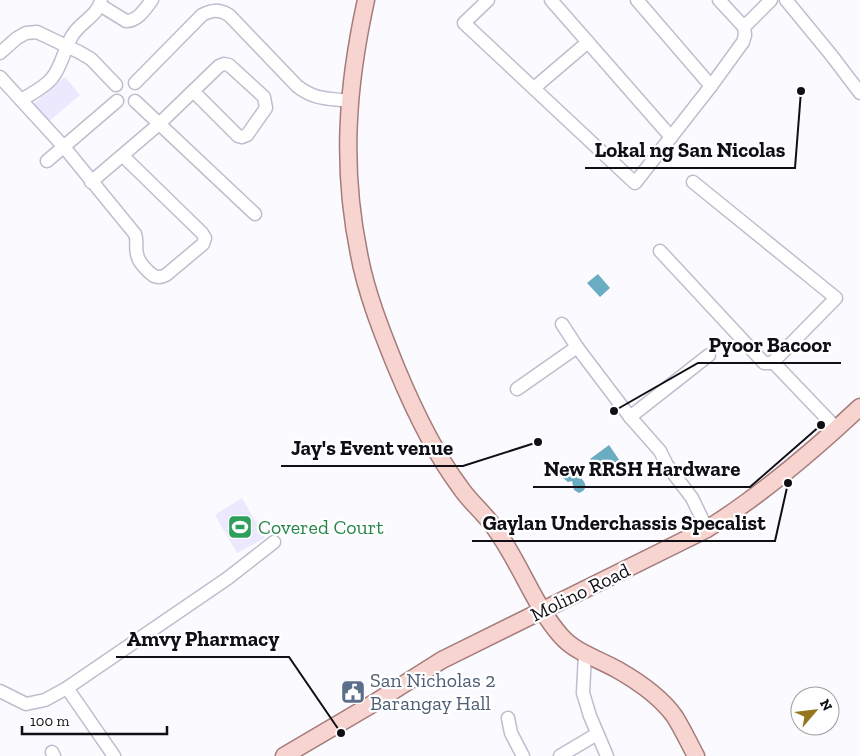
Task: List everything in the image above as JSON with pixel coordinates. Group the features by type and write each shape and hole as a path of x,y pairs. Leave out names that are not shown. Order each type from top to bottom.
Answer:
{"main road":[{"path":"366,0 359,28 349,101 347,144 353,221 359,256 386,343 412,404 443,463 460,488 494,527 542,610 565,640 585,654 647,688 674,716 696,756"},
{"name":"Molino Road","path":"295,753 442,660 707,529 742,507 764,490 837,429 860,407"}],"street":[{"path":"21,100 52,79 73,34 93,15 100,3 126,21 131,21 152,0"},
{"path":"488,0 464,23 635,183 743,42 744,27 719,0"},
{"path":"551,0 671,137"},
{"path":"637,0 711,86"},
{"path":"744,27 771,0"},
{"path":"786,0 860,93"},
{"path":"135,83 202,15 213,10 221,10 229,15 306,93 322,99 349,101"},
{"path":"0,53 17,38 26,33 37,32 91,59 116,85"},
{"path":"534,88 588,42"},
{"path":"91,182 159,124 215,68 224,64 229,65 264,97 266,108 246,135 242,137 238,136 193,91"},
{"path":"0,77 64,147 135,234 138,240 136,248 139,262 154,276 160,277 166,275 203,244 206,238 123,156"},
{"path":"127,80 135,83 139,93 135,101 127,105 117,101 114,93 116,85 120,81 127,80"},
{"path":"47,162 117,101"},
{"path":"135,101 255,214"},
{"path":"660,251 764,363 773,362 836,298 693,182"},
{"path":"562,324 630,417 660,451 667,465 692,498 707,529"},
{"path":"517,389 577,347"},
{"path":"630,417 709,355"},
{"path":"773,362 837,429"},
{"path":"0,691 26,704 45,700 67,688 228,578 274,542"},
{"path":"585,654 583,693 597,734 607,756"},
{"path":"67,688 114,756"},
{"path":"508,718 511,733 523,756"},
{"path":"560,756 597,734"}],"shaded area":[{"path":"65,77 80,95 47,123 32,105"},
{"name":"Covered Court","path":"242,498 265,538 237,553 215,515"}],"water":[{"path":"598,274 610,288 600,297 587,283"},
{"path":"609,445 622,464 603,478 590,459"},
{"path":"571,468 576,473 577,478 582,479 585,483 585,489 582,492 579,493 574,490 572,481 568,482 563,478 566,470"}],"place":[{"name":"Lokal ng San Nicolas","path":"801,91"},
{"name":"Pyoor Bacoor","path":"614,411"},
{"name":"New RRSH Hardware","path":"821,425"},
{"name":"Jay's Event venue","path":"538,442"},
{"name":"Gaylan Underchassis Specalist","path":"788,483"},
{"name":"Covered Court","path":"240,527"},
{"name":"San Nicholas 2 Barangay Hall","path":"353,692"},
{"name":"Amvy Pharmacy","path":"341,733"}]}
